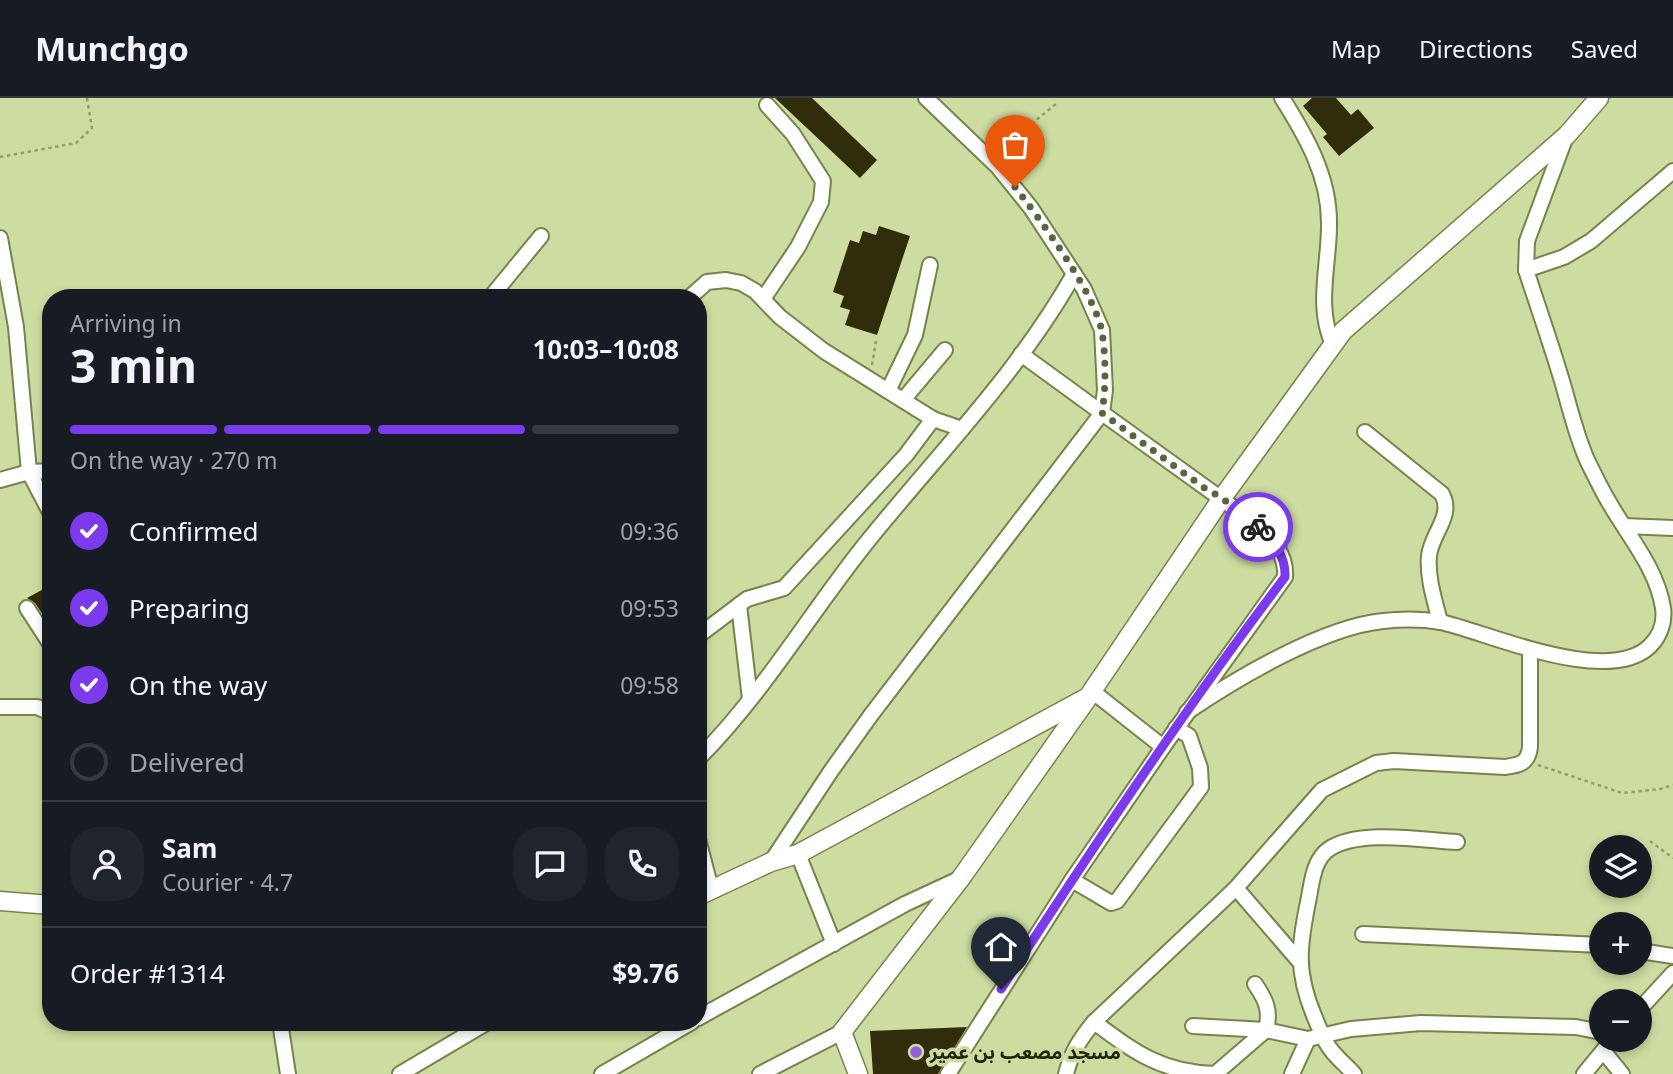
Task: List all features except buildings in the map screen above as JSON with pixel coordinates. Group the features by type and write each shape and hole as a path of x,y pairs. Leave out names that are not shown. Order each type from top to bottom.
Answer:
{"main road":[{"path":"858,1074 842,1032 961,878 1090,694 1222,498 1343,331 1567,135 1599,98"},
{"path":"707,891 771,862 798,854 1090,694"},
{"path":"0,891 42,894"},
{"path":"0,901 42,904"}],"street":[{"path":"771,862 871,715 1102,413 1105,390 1101,330 1094,307 1031,208 993,162 926,98"},
{"path":"1282,98 1317,160 1325,189 1329,220 1325,322 1334,344"},
{"path":"763,299 798,247 821,202 822,181 793,134 767,105"},
{"path":"1187,712 1261,667 1340,631 1380,621 1401,619 1440,622 1530,650 1595,661 1623,659 1644,652 1655,641 1662,625 1663,610 1654,579 1610,505 1586,457 1526,270 1527,241 1535,214 1567,135"},
{"path":"1526,270 1564,257 1591,241 1673,171"},
{"path":"497,289 541,236"},
{"path":"0,238 16,327 29,472 42,497"},
{"path":"888,391 915,335 930,265"},
{"path":"707,749 736,718 867,543 1021,354 1061,298 1074,274"},
{"path":"699,289 707,282 726,280 741,283 755,291 780,317 824,351 933,419 962,429"},
{"path":"903,400 945,350"},
{"path":"948,1074 1072,880 1187,712 1285,577 1283,558 1272,540 1252,521 1021,354"},
{"path":"707,629 755,596 785,588 792,582 906,455 933,419"},
{"path":"1365,432 1442,494 1447,502 1447,513 1436,531 1429,555 1430,576 1440,622"},
{"path":"0,480 42,471"},
{"path":"1624,526 1673,528"},
{"path":"739,605 750,699"},
{"path":"27,608 42,631"},
{"path":"1066,1074 1079,1040 1094,1022 1236,888 1322,790 1376,763 1394,761 1505,767 1520,765 1526,761 1530,747 1530,650"},
{"path":"1090,694 1163,747"},
{"path":"0,707 42,709"},
{"path":"1072,880 1111,903 1117,901 1200,787 1200,768 1189,736 1176,728"},
{"path":"1354,1074 1315,1037 1304,992 1299,961 1300,940 1317,862 1328,849 1376,838 1457,842"},
{"path":"798,854 834,944"},
{"path":"707,1013 905,904 961,878"},
{"path":"1236,888 1299,961"},
{"path":"1363,934 1589,944"},
{"path":"1652,953 1673,957"},
{"path":"1652,996 1673,973"},
{"path":"1094,1022 1133,1051 1167,1068 1215,1074 1266,1030 1269,1020 1268,1007 1255,984"},
{"path":"1193,1026 1266,1030 1315,1037 1352,1029 1420,1023 1589,1030"},
{"path":"281,1031 288,1074"},
{"path":"400,1074 473,1031"},
{"path":"601,1074 676,1031"},
{"path":"760,1074 842,1032"},
{"path":"1292,1074 1315,1037"},
{"path":"1584,1074 1604,1052 1622,1074"}],"path":[{"path":"0,157 76,143 92,128 87,98"},
{"path":"993,162 1030,125 1056,104"},
{"path":"869,379 876,341"},
{"path":"1526,761 1622,793 1673,785"},
{"path":"1652,842 1673,858"}],"way so far":[{"path":"1015,187 1094,307 1101,330 1104,358 1105,390 1102,413 1222,498 1258,527"}],"place":[{"name":"مسجد مصعب بن عمير","path":"916,1052"}],"route":[{"path":"1001,989 1163,747 1285,577 1283,558 1272,540 1258,527"}]}
